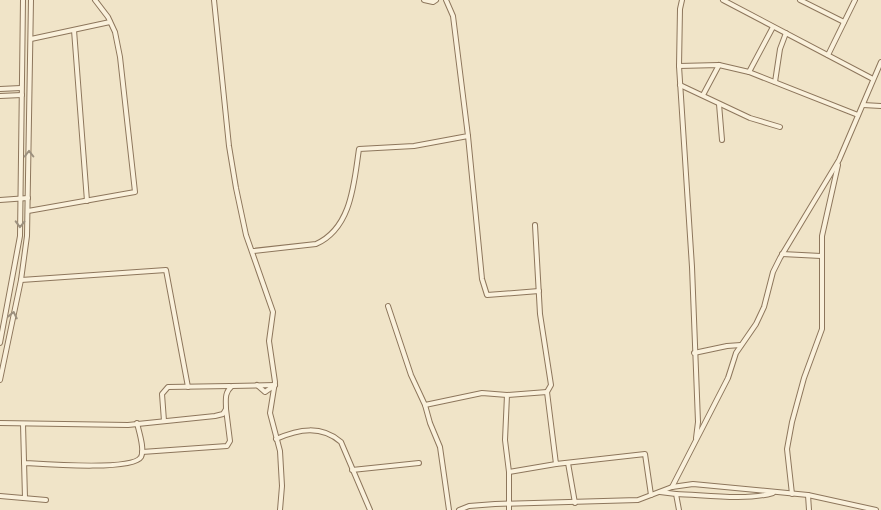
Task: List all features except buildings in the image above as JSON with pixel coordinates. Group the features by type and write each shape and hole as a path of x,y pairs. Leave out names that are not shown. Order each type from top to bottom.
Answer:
{"street":[{"path":"0,343 20,236 23,0"},
{"path":"0,380 21,280 27,236 30,0"},
{"path":"28,211 136,192 120,57 110,22 95,0"},
{"path":"214,0 229,146 246,234 273,312 269,341 275,385 270,413 280,451 282,486 280,510"},
{"path":"424,0 433,2 436,0"},
{"path":"446,0 453,16 468,136 482,279 487,295 539,291"},
{"path":"682,0 678,66 692,268 698,422 695,443"},
{"path":"723,0 874,79"},
{"path":"800,0 844,22"},
{"path":"828,56 855,0"},
{"path":"23,39 110,22"},
{"path":"749,72 773,27"},
{"path":"74,30 87,201"},
{"path":"776,82 780,49 786,33"},
{"path":"672,487 728,378 736,353 756,324 764,307 773,272 782,254 838,163 881,62"},
{"path":"678,66 719,65 749,72 858,115"},
{"path":"703,95 719,65"},
{"path":"22,83 30,72"},
{"path":"680,85 750,118 780,127"},
{"path":"1,96 14,88"},
{"path":"0,89 22,88"},
{"path":"1,96 22,95"},
{"path":"720,104 722,140"},
{"path":"864,105 881,106"},
{"path":"253,251 316,244 325,240 346,214 360,149 414,146 468,136"},
{"path":"792,494 787,449 804,378 822,329 821,256 824,217 836,177 838,163"},
{"path":"0,200 28,198"},
{"path":"534,225 544,344 551,385 547,392 556,464"},
{"path":"782,254 821,256"},
{"path":"21,280 166,270 188,387"},
{"path":"388,306 411,375 426,405 430,423 440,447 449,510"},
{"path":"0,311 6,312"},
{"path":"694,353 741,345"},
{"path":"164,420 162,394 168,387 275,385"},
{"path":"141,451 227,446 230,441 225,396 227,390 232,386"},
{"path":"426,405 482,393 507,395 547,392"},
{"path":"507,395 505,440 509,472 509,510"},
{"path":"0,423 137,424 215,416 223,414 226,409"},
{"path":"23,424 25,498"},
{"path":"24,463 135,463 140,458 141,451 137,424"},
{"path":"276,439 308,430 330,435 341,442 370,510"},
{"path":"509,472 556,464 645,454 651,494"},
{"path":"352,470 419,463"},
{"path":"568,463 575,503"},
{"path":"459,510 469,506 638,500 672,487 700,485 808,495 858,508 876,510"},
{"path":"658,492 765,496 775,493"},
{"path":"676,494 679,510"},
{"path":"808,495 809,510"},
{"path":"0,496 46,500"}]}
